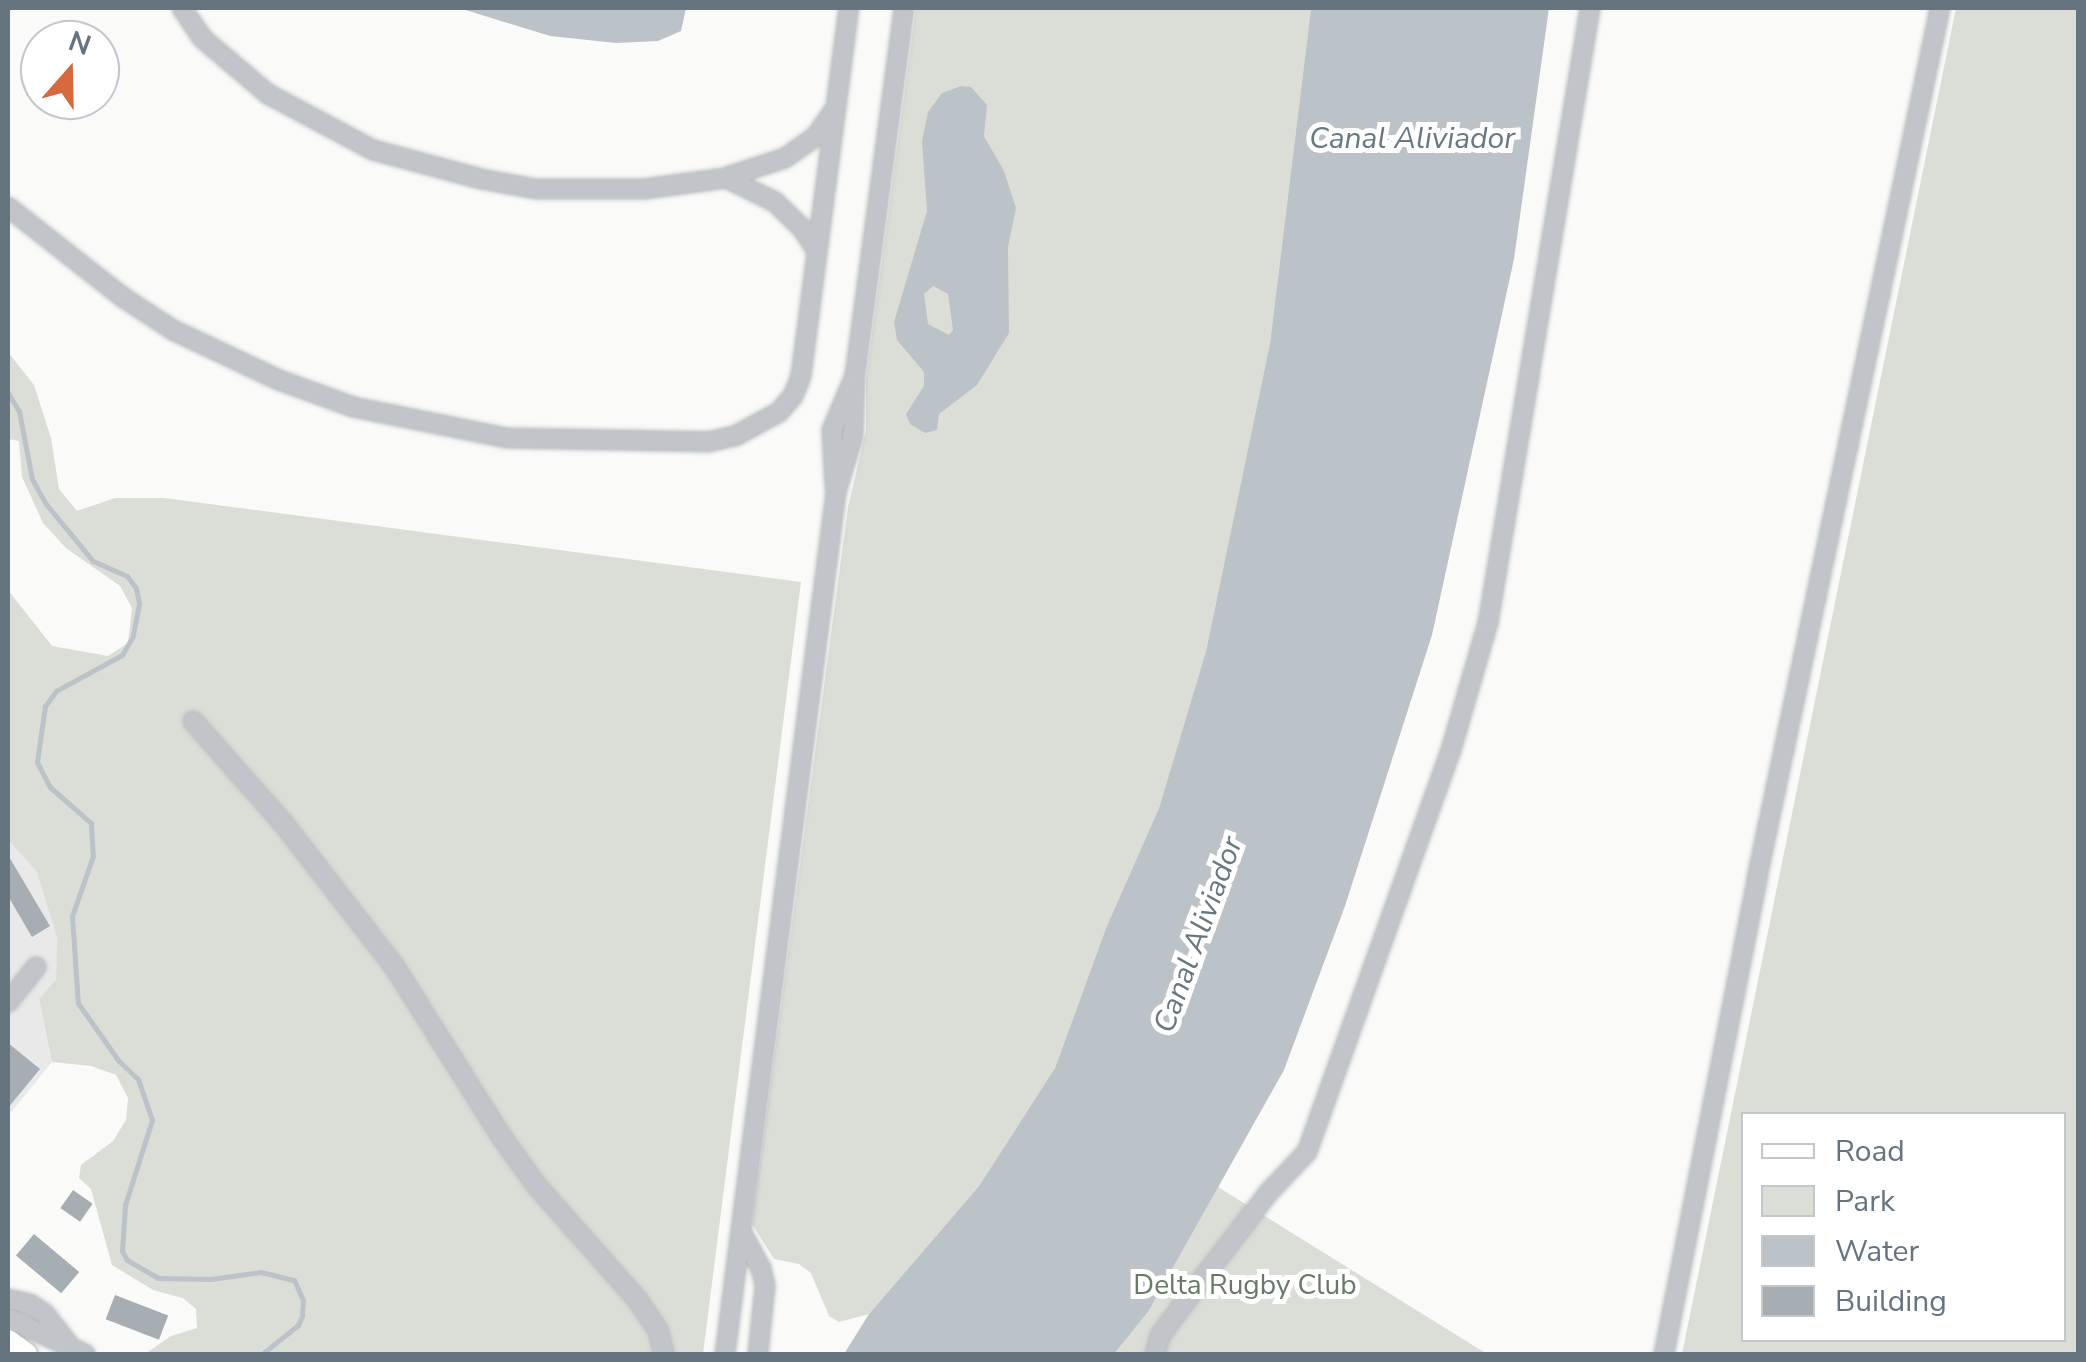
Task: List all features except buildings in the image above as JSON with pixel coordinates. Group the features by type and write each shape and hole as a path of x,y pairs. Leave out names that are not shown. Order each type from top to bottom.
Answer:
{"main road":[{"path":"8,1341 26,1354"}],"street":[{"path":"172,8 185,14 225,60 295,111 358,143 424,165 536,189 586,192 726,178 764,168 804,146 826,124 836,105"},
{"path":"8,206 74,261 173,330 279,380 353,406 435,427 556,442 708,442 735,436 780,412 793,396 801,376 849,8"},
{"path":"725,1352 836,492 852,436 855,376 904,8"},
{"path":"1155,1354 1160,1336 1268,1192 1307,1152 1452,750 1488,623 1590,8"},
{"path":"1664,1354 1757,878 1940,8"},
{"path":"726,178 775,202 802,228 817,252"},
{"path":"194,721 283,823 394,966 500,1136 536,1184 636,1299 658,1330 664,1354"},
{"path":"8,1002 36,966"},
{"path":"742,1233 761,1268 765,1286 758,1354"},
{"path":"8,1299 30,1304 45,1314 78,1351"},
{"path":"8,1318 78,1351"}],"shaded area":[{"path":"8,840 37,872 57,938 56,979 39,999 52,1062 8,1116"}],"green space":[{"path":"916,8 1311,8 1270,343 1206,651 1159,808 1106,928 1055,1068 979,1186 869,1314 839,1322 829,1316 811,1273 799,1264 774,1259 752,1224 848,507 866,430 866,380"},
{"path":"1956,8 2078,8 2078,1354 1682,1354"},
{"path":"8,352 34,385 51,438 59,489 77,511 115,498 164,498 801,582 703,1354 145,1354 171,1336 197,1328 196,1309 183,1298 153,1290 112,1265 91,1189 79,1178 81,1165 113,1141 126,1120 128,1098 116,1075 91,1066 52,1062 39,999 56,979 57,938 37,872 8,840 8,590 52,646 108,656 128,643 132,608 120,586 66,548 43,523 22,477 19,441 8,439"},
{"name":"Delta Rugby Club","path":"1218,1187 1487,1354 1114,1354 1148,1312"}],"water":[{"path":"459,8 686,8 681,31 658,41 616,43 550,36"},
{"name":"Canal Aliviador","path":"1311,8 1549,8 1514,259 1432,635 1345,906 1284,1070 1148,1312 1114,1354 844,1354 869,1314 979,1186 1055,1068 1106,928 1159,808 1206,651 1270,343"},
{"path":"961,86 971,87 987,105 984,136 1004,171 1016,208 1008,247 1009,333 977,385 939,414 937,430 925,433 910,424 906,414 924,386 924,372 897,340 894,322 927,211 922,141 928,112 942,93","holes":["933,286 948,294 953,330 949,335 928,324 924,294"]}],"waterway":[{"path":"8,393 19,411 32,479 46,504 93,561 127,576 136,588 139,604 133,636 122,655 56,691 45,706 37,762 50,787 91,823 93,856 72,916 78,1003 118,1060 138,1079 152,1120 125,1205 122,1251 127,1260 158,1278 211,1279 261,1272 294,1280 303,1300 302,1316 298,1325 262,1354"}]}
